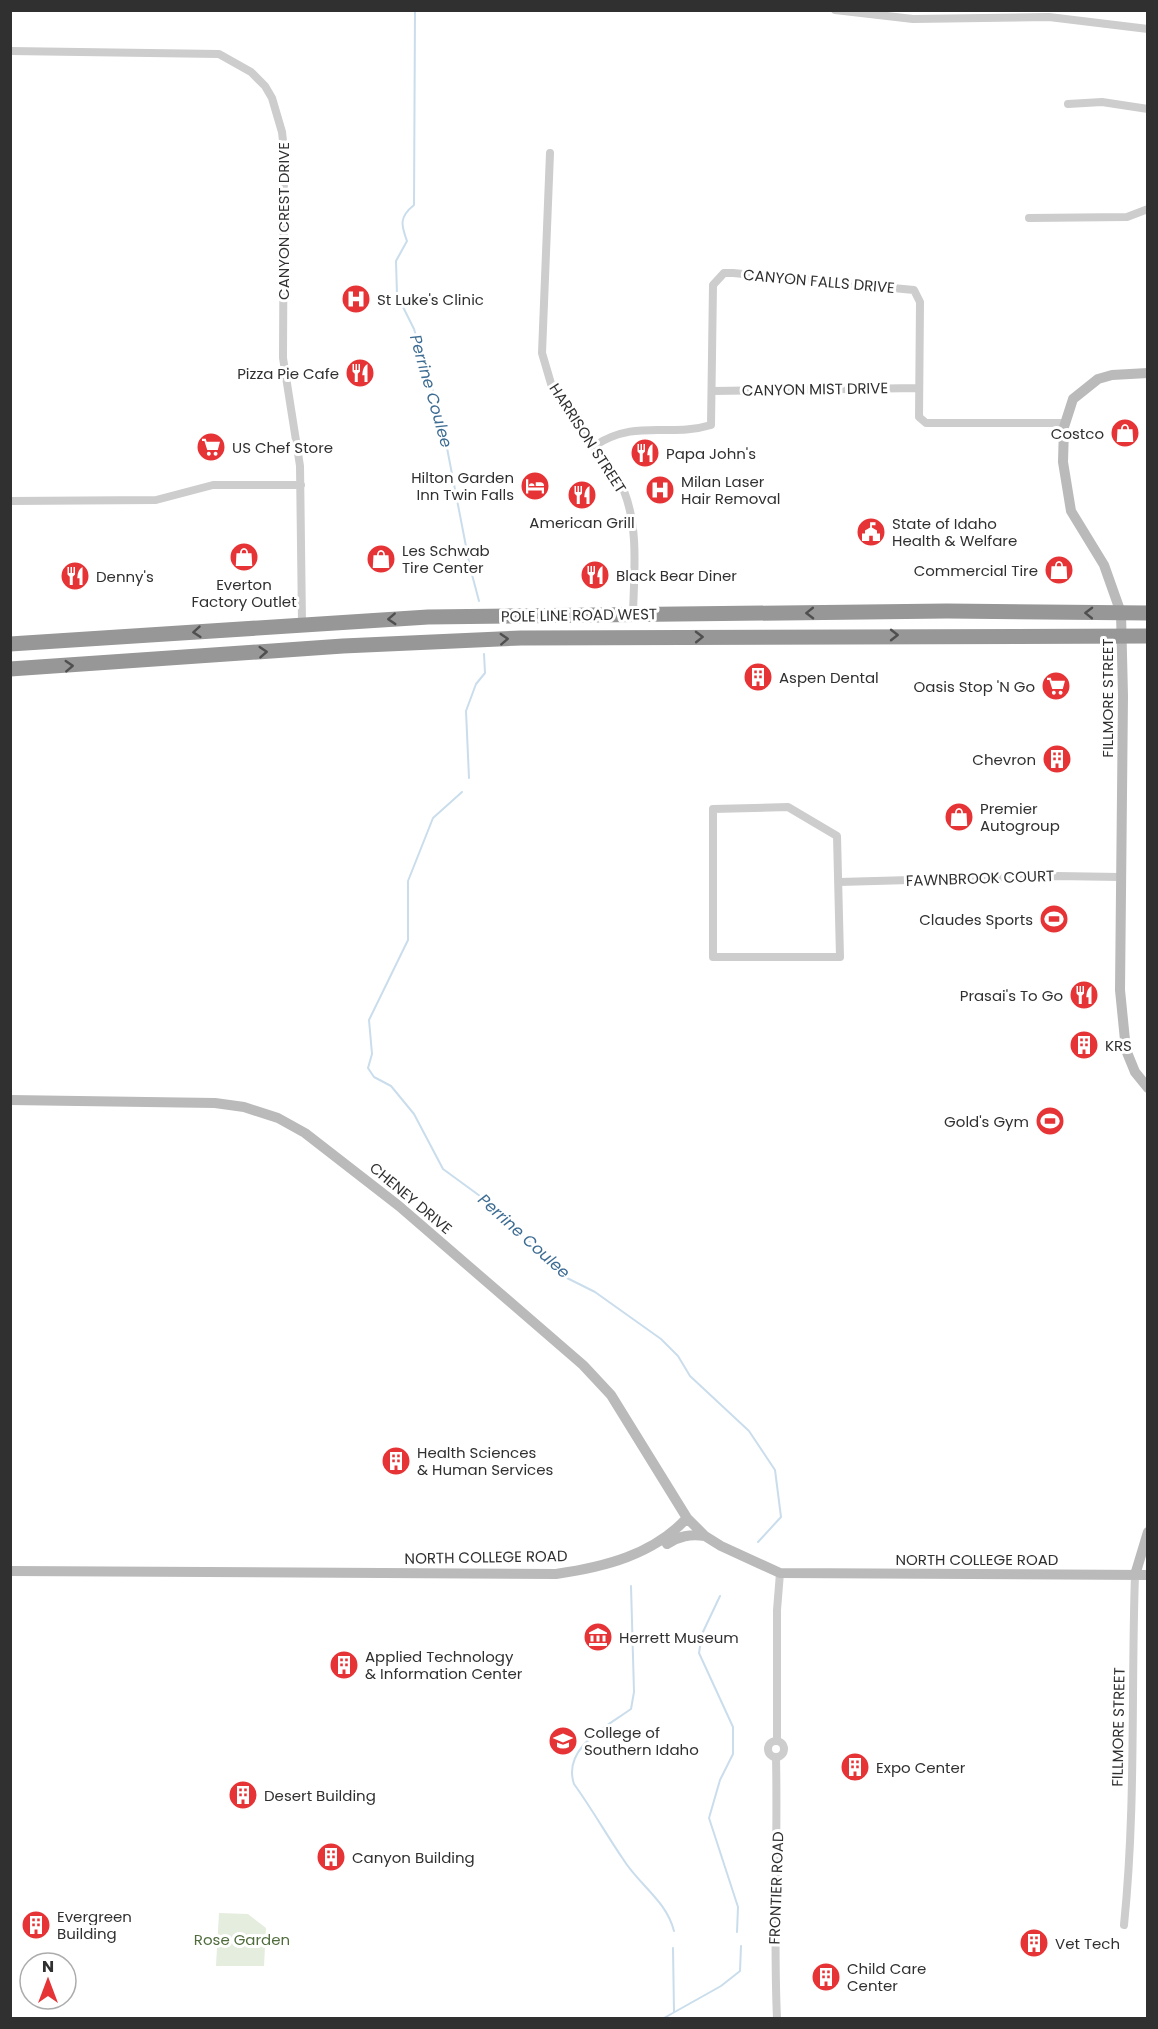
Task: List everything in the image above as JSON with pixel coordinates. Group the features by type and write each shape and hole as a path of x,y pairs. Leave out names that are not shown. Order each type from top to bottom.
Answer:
{"highway":[{"name":"POLE LINE ROAD WEST","path":"10,644 133,638 302,623 429,617 935,612 1148,613"},
{"name":"POLE LINE ROAD WEST","path":"10,669 343,646 521,638 1148,636"}],"street":[{"path":"835,10 913,19 1049,17 1110,26 1148,28"},
{"name":"CANYON CREST DRIVE","path":"10,51 207,52 234,61 251,72 265,86 272,98 282,132 284,150 283,358 301,485 302,623"},
{"path":"1068,104 1102,102 1148,109"},
{"name":"HARRISON STREET","path":"550,153 543,353 552,387 624,490 630,506 633,522 633,614"},
{"path":"1029,218 1127,217 1148,209"},
{"name":"CANYON FALLS DRIVE","path":"594,446 606,438 628,430 711,425 713,285 724,273 914,290 920,302 919,417 926,423 1065,423"},
{"name":"FILLMORE STREET","path":"1148,374 1112,375 1098,379 1073,399 1065,423 1063,462 1071,511 1104,565 1121,613 1119,954 1123,1034 1135,1072 1148,1088"},
{"name":"CANYON MIST DRIVE","path":"712,391 919,388"},
{"path":"10,501 138,501 156,500 213,485 301,485"},
{"path":"788,807 837,836 839,882 840,957 713,957 713,809 788,807"},
{"name":"FAWNBROOK COURT","path":"839,882 1046,876 1120,877"},
{"name":"CHENEY DRIVE","path":"10,1100 215,1104 244,1107 278,1118 305,1133 399,1206 583,1365 611,1395 687,1518"},
{"name":"NORTH COLLEGE ROAD","path":"10,1571 556,1574 590,1569 639,1553 676,1530 687,1518 705,1536 739,1556 780,1573 1148,1575"},
{"name":"FILLMORE STREET","path":"1124,1925 1129,1878 1134,1748 1134,1575 1148,1532"},
{"path":"556,1574 594,1574 613,1569 653,1552 677,1537 693,1534 705,1536"},
{"name":"FRONTIER ROAD","path":"776,1757 783,1753 784,1748 777,1740 777,1610 780,1573"},
{"name":"FRONTIER ROAD","path":"776,1757 771,1755 767,1748 769,1743 777,1740"},
{"name":"FRONTIER ROAD","path":"776,1757 778,1836 773,1938 777,2019"}],"green space":[{"name":"Rose Garden","path":"219,1913 248,1914 266,1928 264,1966 216,1966"}],"waterway":[{"name":"Perrine Coulee","path":"415,10 414,205 406,213 403,222 407,241 396,261 397,295 414,329 441,417 470,567 479,601"},
{"name":"Perrine Coulee","path":"469,778 466,711 476,684 485,673 484,654"},
{"name":"Perrine Coulee","path":"462,792 433,818 408,881 408,940 369,1020 372,1054 368,1068 374,1077 391,1086 414,1114 443,1169 495,1207 563,1276 595,1292 661,1339 678,1356 690,1376 749,1431 775,1470 781,1517 758,1542"},
{"name":"Perrine Coulee","path":"631,1586 634,1692 631,1709 599,1731 580,1749 574,1760 572,1771 574,1784 629,1868 659,1901 674,1931"},
{"name":"Perrine Coulee","path":"720,1596 702,1634 699,1653 733,1727 733,1754 720,1780 709,1818 738,1907 737,1932"},
{"name":"Perrine Coulee","path":"664,2018 721,1986 740,1971 741,1946"},
{"name":"Perrine Coulee","path":"673,1948 674,2012"}],"place":[{"name":"St Luke's Clinic","path":"356,299"},
{"name":"Pizza Pie Cafe","path":"360,373"},
{"name":"Costco","path":"1125,433"},
{"name":"US Chef Store","path":"211,447"},
{"name":"Papa John's","path":"645,453"},
{"name":"Hilton Garden Inn Twin Falls","path":"535,486"},
{"name":"Milan Laser Hair Removal","path":"660,490"},
{"name":"American Grill","path":"582,495"},
{"name":"State of Idaho Health & Welfare","path":"871,532"},
{"name":"Everton Factory Outlet","path":"244,557"},
{"name":"Les Schwab Tire Center","path":"381,559"},
{"name":"Commercial Tire","path":"1059,570"},
{"name":"Black Bear Diner","path":"595,575"},
{"name":"Denny's","path":"75,576"},
{"name":"Aspen Dental","path":"758,677"},
{"name":"Oasis Stop 'N Go","path":"1056,686"},
{"name":"Chevron","path":"1057,759"},
{"name":"Premier Autogroup","path":"959,817"},
{"name":"Claudes Sports","path":"1054,919"},
{"name":"Prasai's To Go","path":"1084,995"},
{"name":"KRS","path":"1084,1045"},
{"name":"Gold's Gym","path":"1050,1121"},
{"name":"Health Sciences & Human Services","path":"396,1461"},
{"name":"Herrett Museum","path":"598,1637"},
{"name":"Applied Technology & Information Center","path":"344,1665"},
{"name":"College of Southern Idaho","path":"563,1741"},
{"name":"Expo Center","path":"855,1767"},
{"name":"Desert Building","path":"243,1795"},
{"name":"Canyon Building","path":"331,1857"},
{"name":"Evergreen Building","path":"36,1925"},
{"name":"Vet Tech","path":"1034,1943"},
{"name":"Child Care Center","path":"826,1977"}]}
